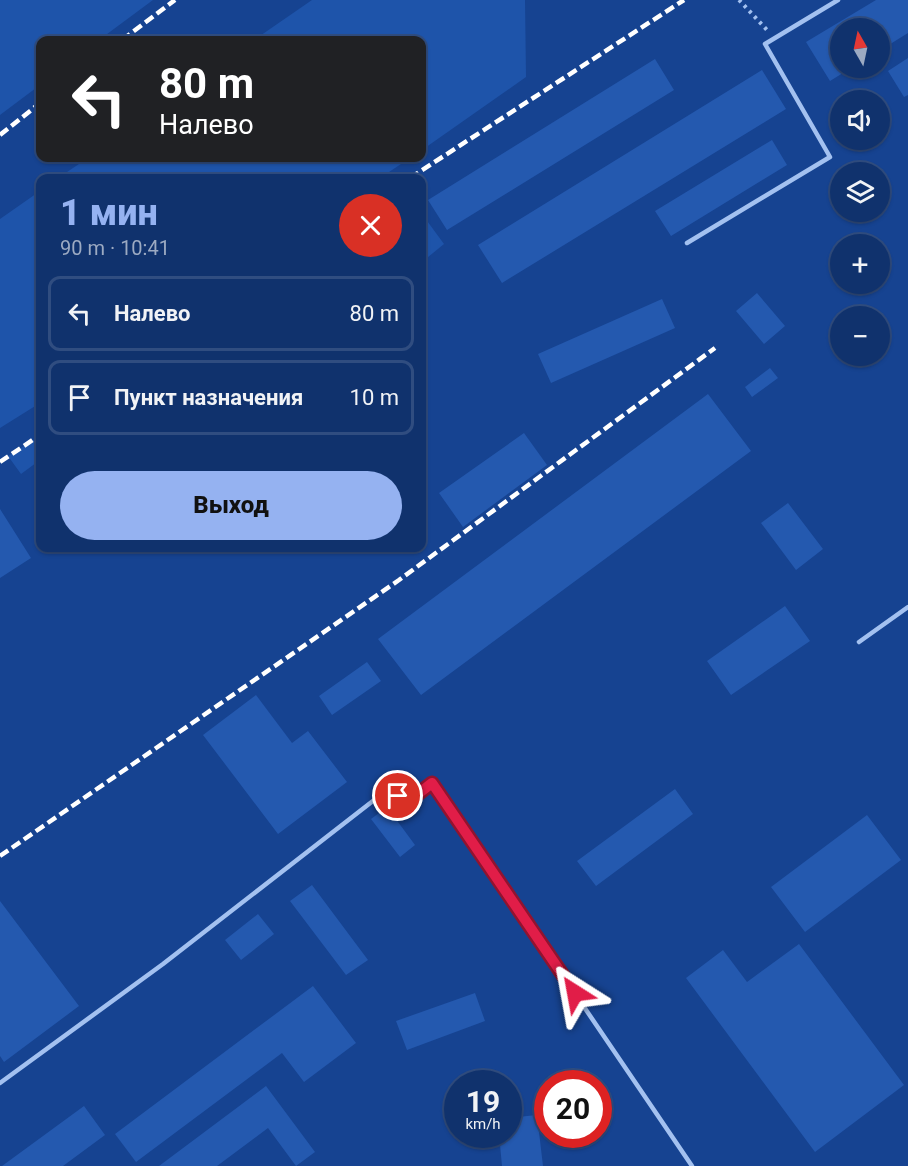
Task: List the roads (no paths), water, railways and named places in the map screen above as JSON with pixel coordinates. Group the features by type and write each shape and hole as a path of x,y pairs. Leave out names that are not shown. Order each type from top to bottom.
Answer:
{"lane":[{"path":"687,243 830,157 765,44 838,0"},
{"path":"859,642 908,607"},
{"path":"0,1083 163,964 378,797 418,794 432,783 692,1166"}],"railway":[{"path":"127,36 175,0"},
{"path":"416,174 684,0"},
{"path":"0,135 36,106"},
{"path":"0,856 399,580 715,348"},
{"path":"0,462 36,438"}]}
